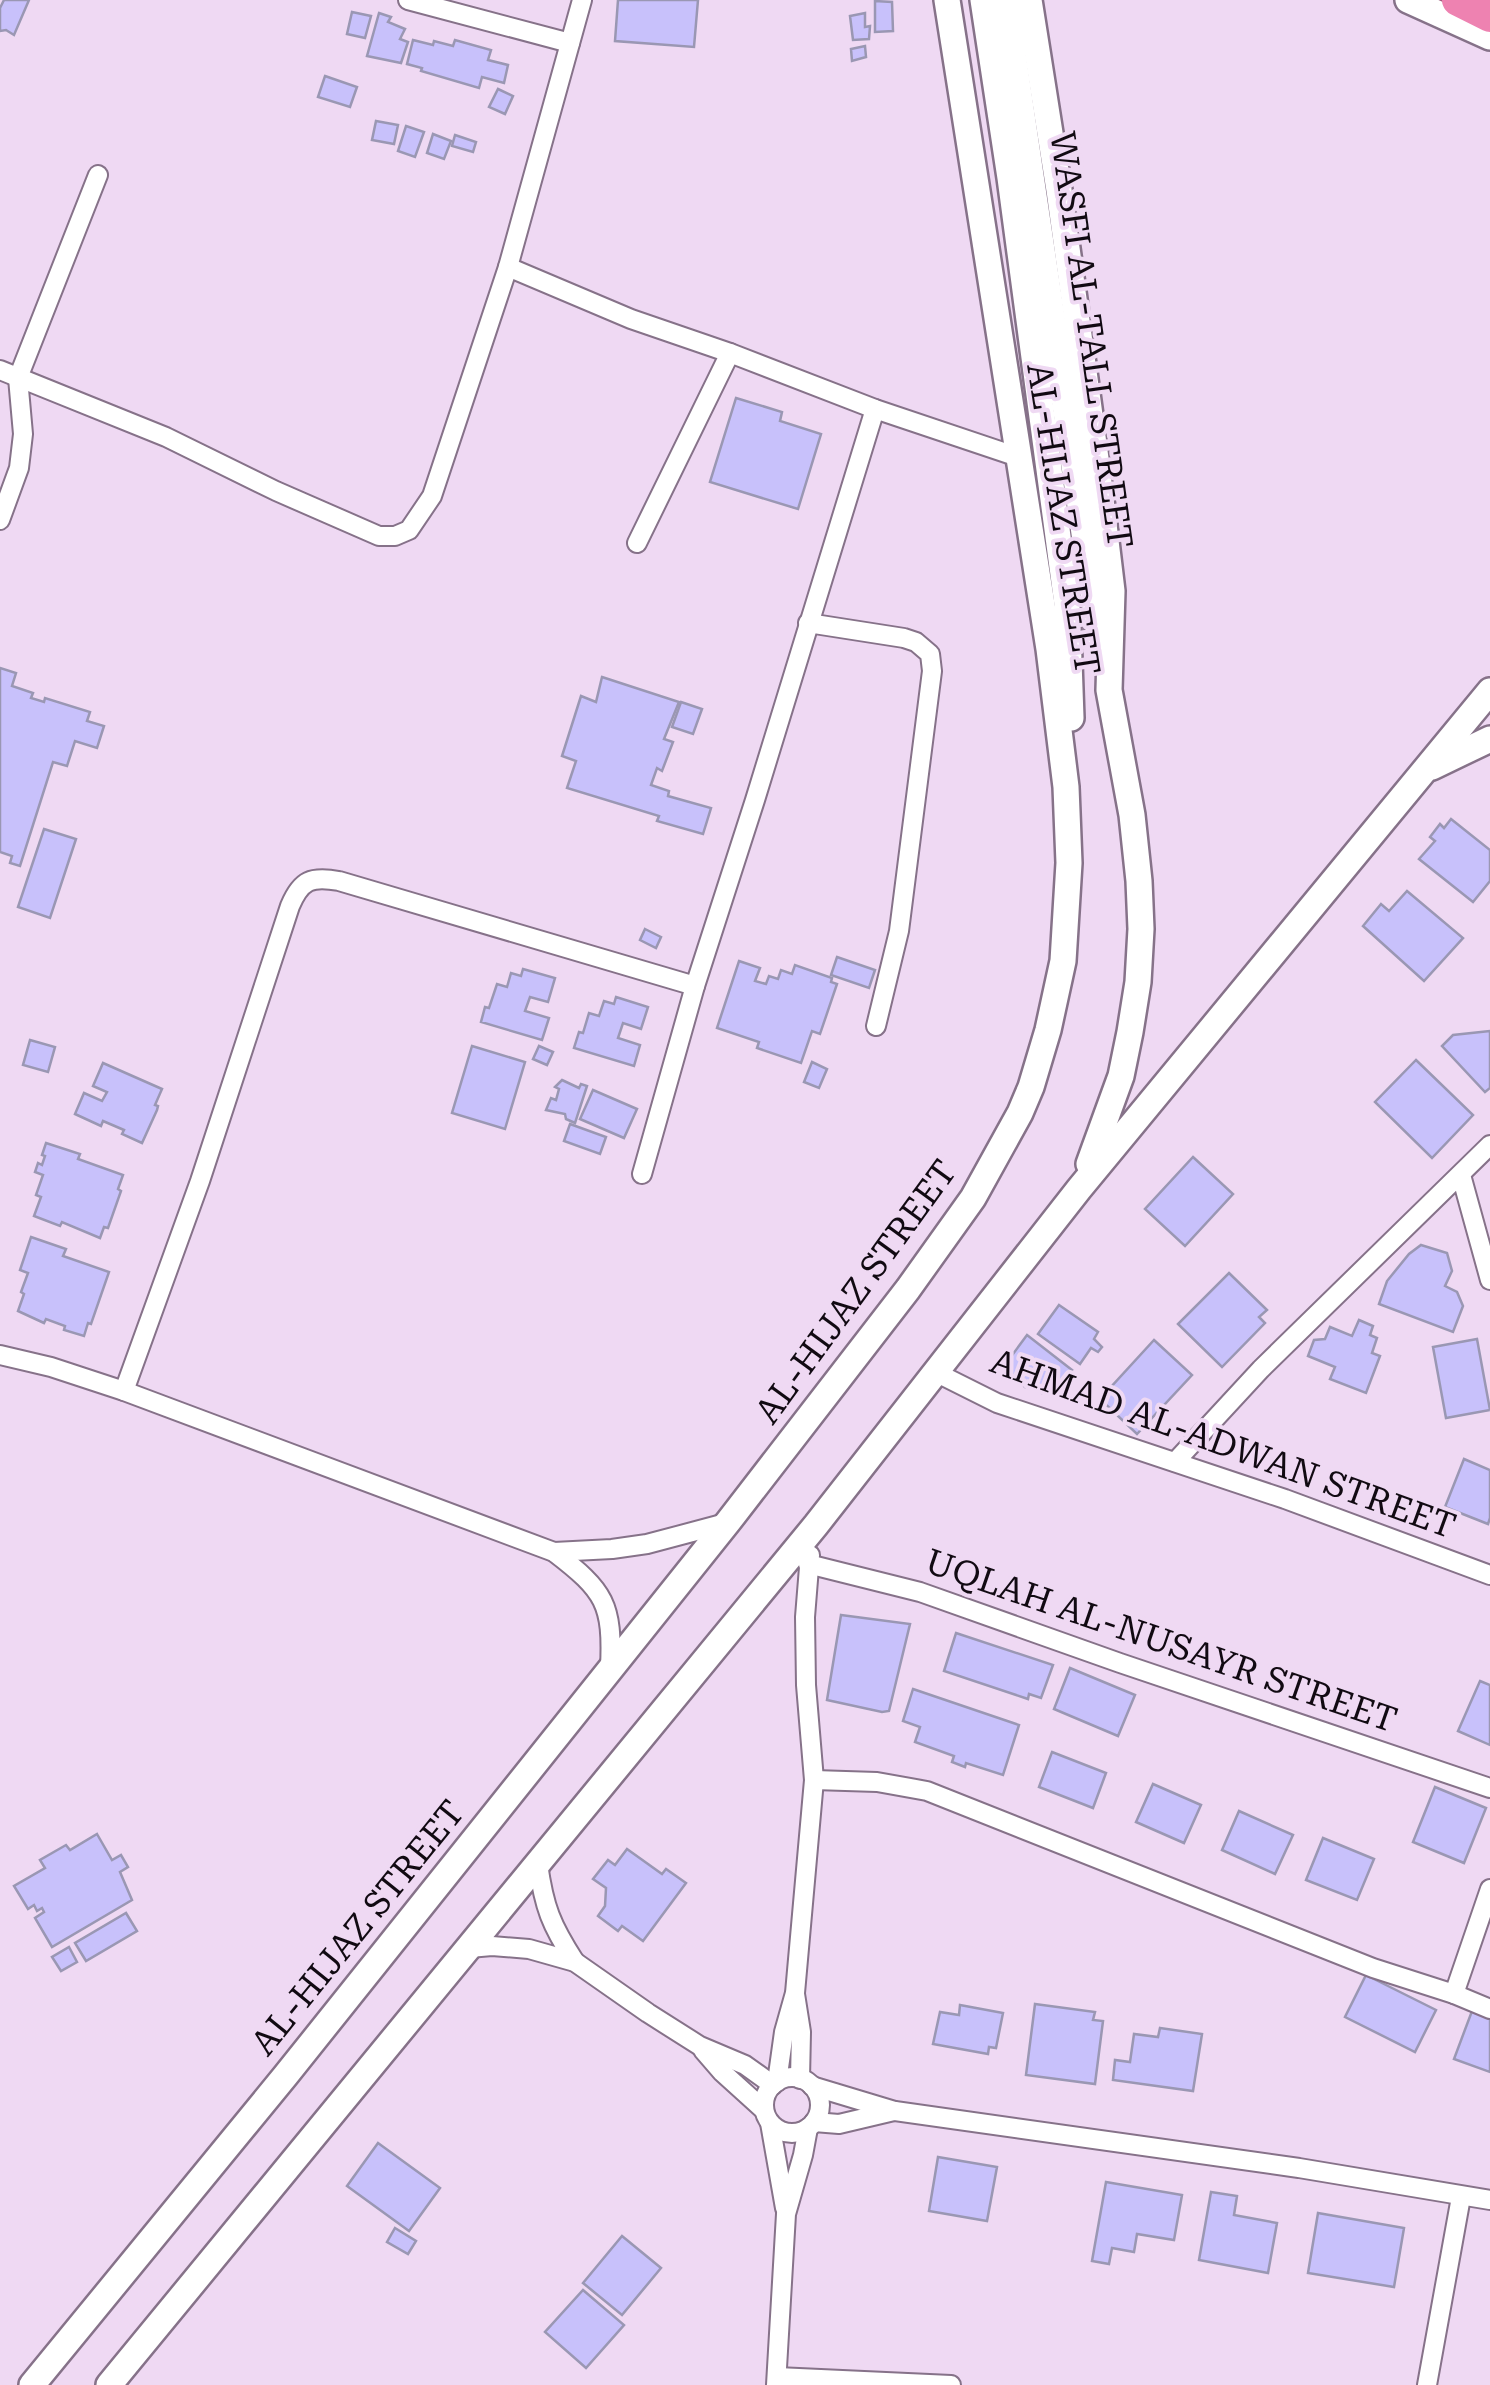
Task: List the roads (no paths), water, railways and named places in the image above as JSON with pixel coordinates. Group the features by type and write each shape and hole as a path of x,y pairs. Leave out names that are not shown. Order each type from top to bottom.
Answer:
{"highway":[{"path":"1458,0 1490,16"}],"main road":[{"name":"AL-HIJAZ STREET","path":"32,2385 728,1522 908,1289 973,1198 1031,1087 1063,961 1069,863 1066,787 1049,649 948,0"},
{"name":"WASFI AL-TALL STREET","path":"983,0 1012,198 1062,471 1108,690"},
{"name":"WASFI AL-TALL STREET","path":"1005,0 1062,471 1072,723 1066,787"},
{"name":"AL-HIJAZ STREET","path":"1029,0 1108,551 1113,617 1108,690 1132,815 1139,881 1138,982 1121,1076 1078,1189"},
{"path":"1408,0 1490,37"},
{"name":"AL-HIJAZ STREET","path":"109,2385 816,1525 1078,1189 1490,690"},
{"path":"1423,771 1490,739"}],"street":[{"path":"408,0 570,43"},
{"path":"9,374 166,437 378,536 395,536 409,530 432,496 508,268 582,0"},
{"path":"0,520 19,468 23,434 9,374 98,175"},
{"path":"508,268 600,307 875,409 1018,457"},
{"path":"637,543 730,353"},
{"path":"642,1174 695,986 875,409"},
{"path":"808,622 904,638 930,654 932,672 899,931 876,1026"},
{"path":"124,1391 200,1181 290,906 296,892 308,880 338,881 695,986"},
{"path":"1176,1462 1262,1369 1490,1145"},
{"path":"1461,1175 1490,1280"},
{"path":"0,1355 124,1391 554,1552 583,1574 603,1599 610,1622 610,1669"},
{"name":"AHMAD AL-ADWAN STREET","path":"935,1372 997,1403 1318,1510 1490,1574"},
{"path":"554,1552 648,1544 728,1522"},
{"path":"775,2084 795,1993 814,1780 805,1617 808,1564 816,1525"},
{"name":"UQLAH AL-NUSAYR STREET","path":"808,1564 920,1592 1490,1788"},
{"path":"814,1780 877,1782 926,1791 1373,1968 1490,2009"},
{"path":"538,1864 545,1908 576,1962"},
{"path":"1454,1994 1490,1889"},
{"path":"469,1948 529,1949 576,1962 700,2046 746,2065 775,2084"},
{"path":"795,1993 806,2082 820,2107 811,2125 786,2214 776,2381 951,2385"},
{"path":"700,2046 778,2130 798,2133 811,2125 839,2124 895,2111"},
{"path":"786,2214 764,2100 784,2078 895,2111 1299,2168 1490,2200"},
{"path":"1427,2385 1461,2197"}]}
